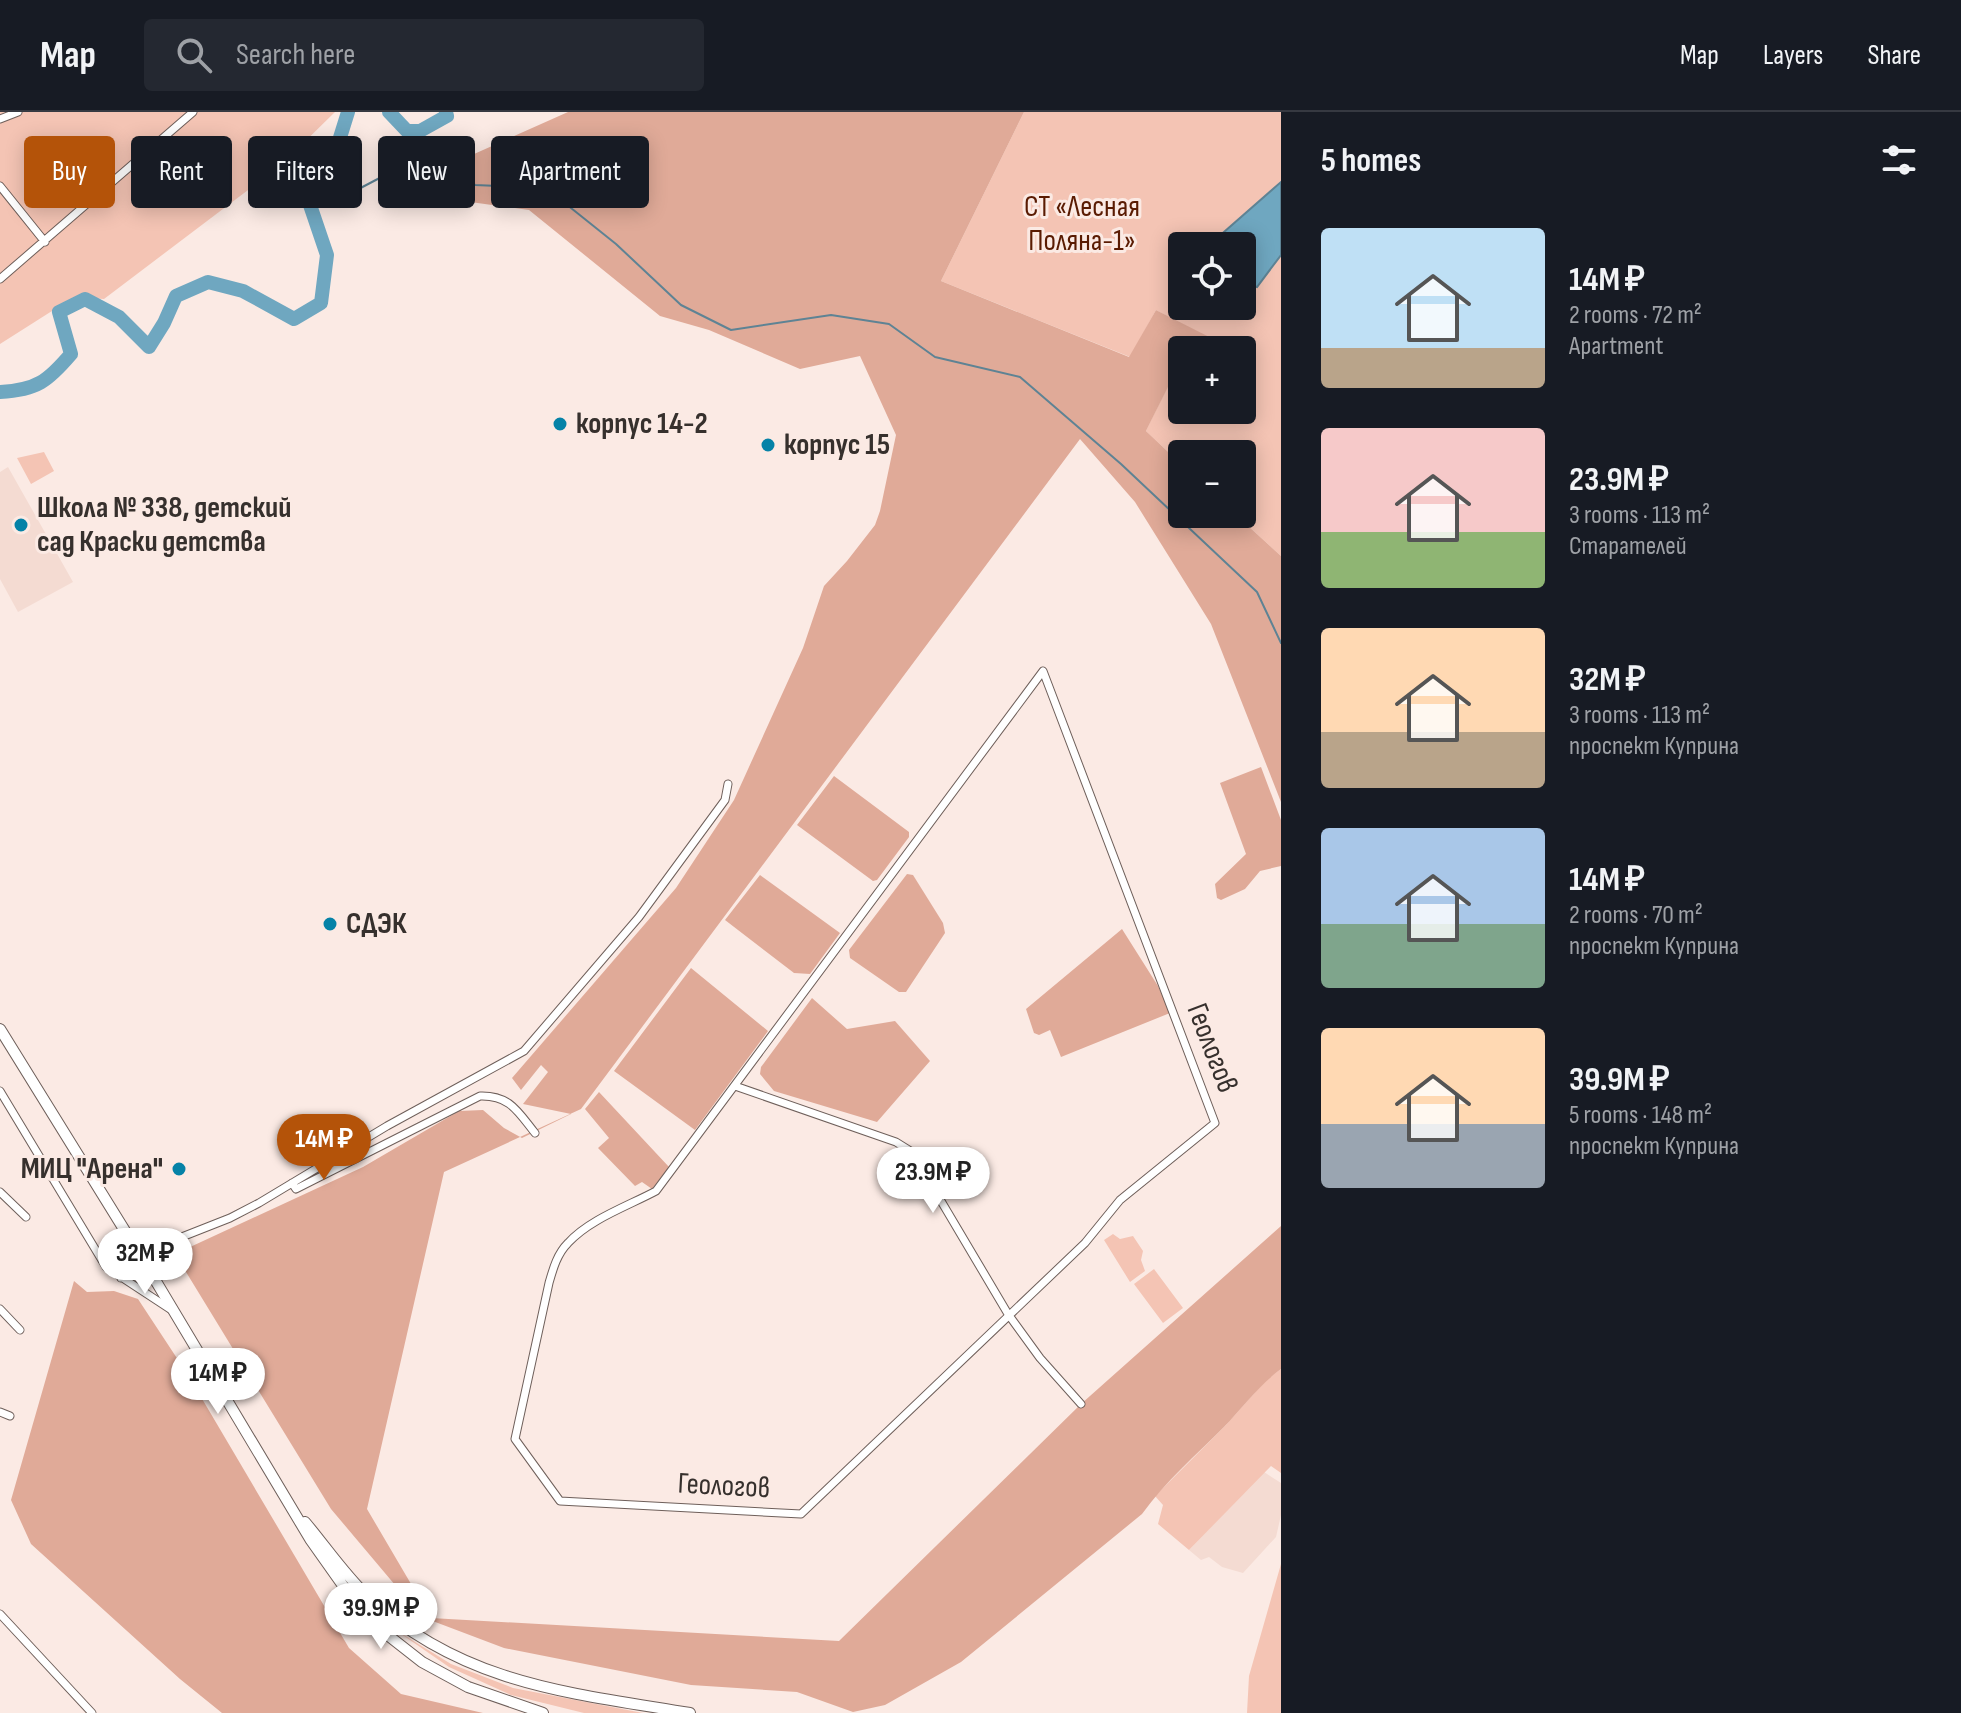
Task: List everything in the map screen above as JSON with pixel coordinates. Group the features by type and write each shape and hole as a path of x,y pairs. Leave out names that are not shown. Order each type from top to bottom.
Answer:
{"main road":[{"path":"0,1029 328,1567 356,1604 385,1633 422,1662 468,1687 543,1713"},
{"path":"290,1504 366,1595 398,1622 435,1646 480,1668 520,1682 690,1713"}],"street":[{"path":"0,119 18,112"},
{"path":"0,279 193,112"},
{"path":"0,186 45,242"},
{"name":"Геологов","path":"1043,671 1215,1123 1120,1200 1085,1243 801,1514 560,1501 515,1439 557,1259 566,1244 582,1232 656,1191 735,1086 1043,671"},
{"path":"121,1278 131,1276 164,1244 230,1218 387,1126 524,1051 639,917 725,800 728,784"},
{"path":"735,1086 896,1142 912,1152 1008,1314 1040,1358 1081,1404"},
{"path":"0,1091 106,1267 174,1312"},
{"path":"292,1183 296,1189 480,1096 495,1095 505,1100 535,1133"},
{"path":"0,1192 26,1217"},
{"path":"0,1309 20,1330"},
{"path":"0,1412 10,1416"},
{"path":"0,1614 92,1713"}],"shaded area":[{"path":"568,112 1024,112 941,281 1129,357 1156,310 1168,316 1168,320 1176,320 1207,336 1168,336 1168,387 1146,431 1168,452 1168,528 1250,528 1281,556 1281,802 1211,624 1135,502 1080,439 581,1109 570,1114 523,1104 548,1072 541,1065 521,1090 512,1078 676,888 734,800 803,648 824,586 875,525 896,435 860,356 800,369 709,330 660,316 529,210 514,208 649,208 649,136 514,136"},
{"path":"491,146 491,205 475,203 475,154"},
{"name":"Школа № 338, детский сад Краски детства","path":"8,467 73,582 18,612 0,579 0,472"},
{"path":"1261,767 1281,820 1281,866 1260,871 1245,889 1221,900 1217,898 1215,884 1246,854 1220,783"},
{"path":"834,776 909,832 909,837 877,880 873,881 797,825"},
{"path":"907,874 913,875 943,923 945,933 906,992 899,992 850,958 849,950"},
{"path":"760,875 840,933 810,974 794,973 725,920"},
{"path":"1122,929 1158,986 1170,1013 1061,1057 1050,1030 1039,1035 1034,1033 1026,1009"},
{"path":"691,968 768,1031 695,1130 614,1071"},
{"path":"812,998 847,1029 895,1021 930,1061 877,1122 774,1091 760,1074 761,1067"},
{"path":"599,1092 669,1167 652,1189 642,1182 635,1186 598,1148 609,1138 585,1109"},
{"path":"483,1110 520,1137 444,1172 367,1509 431,1618 839,1641 1081,1404 1281,1226 1281,1369 1258,1389 1142,1514 961,1662 885,1705 853,1712 797,1692 691,1685 504,1648 430,1620 406,1598 331,1509 175,1254 363,1167 459,1111"},
{"path":"570,1114 571,1114 522,1138"},
{"path":"74,1281 87,1292 114,1291 138,1299 188,1375 349,1648 401,1694 483,1713 222,1713 31,1544 11,1500"},
{"path":"1264,1472 1281,1483 1281,1515 1276,1537 1243,1573 1222,1567 1209,1557 1201,1560 1189,1550"}],"green space":[{"path":"0,112 335,112 311,136 248,136 248,190 232,202 232,136 131,136 131,208 224,208 104,299 74,297 0,344"},
{"name":"СТ «Лесная Поляна-1»","path":"1024,112 1281,112 1281,556 1250,528 1256,528 1256,440 1168,440 1168,452 1146,431 1168,386 1168,424 1256,424 1256,336 1205,336 1175,320 1256,320 1256,232 1168,232 1168,316 1156,310 1130,357 941,281"},
{"path":"44,452 54,471 31,484 17,458"},
{"path":"1113,1234 1120,1239 1133,1236 1143,1251 1141,1260 1145,1271 1130,1282 1104,1240"},
{"path":"1154,1269 1183,1308 1163,1323 1134,1284"},
{"path":"1281,1369 1281,1473 1271,1466 1189,1550 1158,1524 1163,1505 1155,1496 1266,1380"},
{"path":"1281,1564 1281,1713 1247,1713 1249,1676"},
{"path":"394,1629 451,1664 513,1688 643,1713 584,1713 511,1695 449,1667"}],"water":[{"path":"1281,182 1281,255 1257,287 1256,232 1224,232"}],"waterway":[{"path":"0,392 33,386 63,363 71,354 59,312 85,299 119,317 149,347 176,296 208,282 243,291 294,319 321,303 327,255 310,205 309,190 338,144 348,112"},
{"path":"389,112 407,131 420,131 447,116 446,112"},
{"path":"362,187 391,172 418,189 445,192 441,160 459,152 464,174 475,185 525,187 566,204 616,244 681,305 731,330 831,315 889,324 935,357 1020,377 1121,464 1257,592 1281,643"}],"place":[{"name":"корпус 14-2","path":"560,424"},
{"name":"корпус 15","path":"768,445"},
{"name":"Школа № 338, детский сад Краски детства","path":"21,525"},
{"name":"СДЭК","path":"330,924"},
{"name":"МИЦ \"Арена\"","path":"179,1169"}]}
